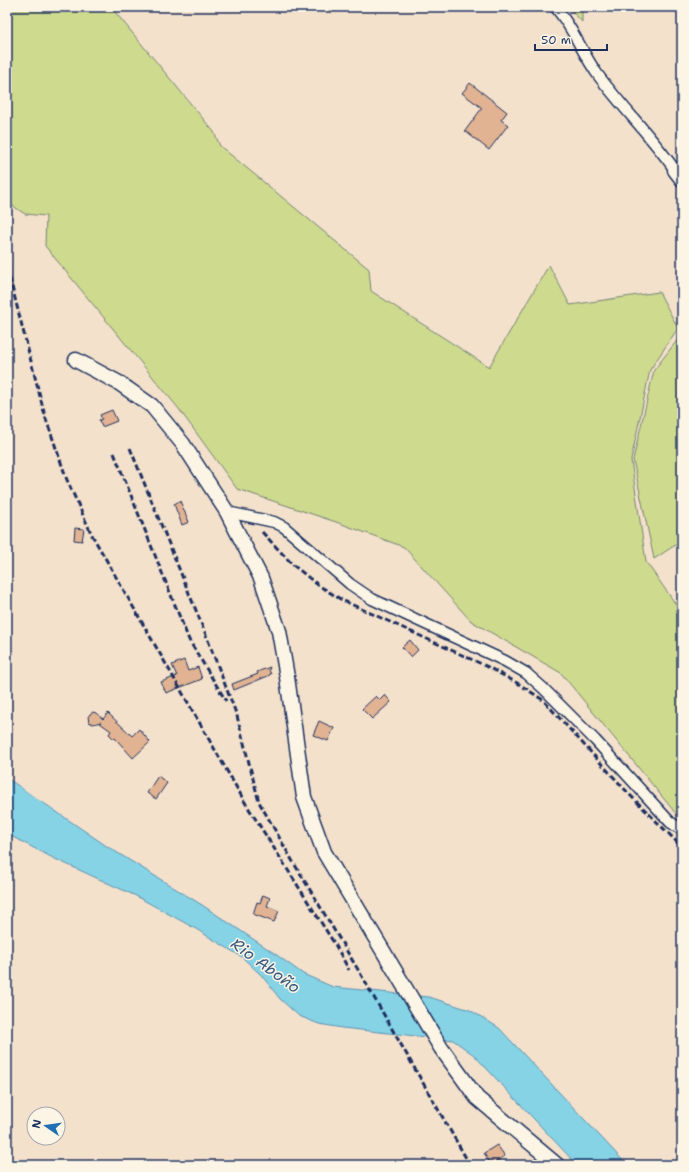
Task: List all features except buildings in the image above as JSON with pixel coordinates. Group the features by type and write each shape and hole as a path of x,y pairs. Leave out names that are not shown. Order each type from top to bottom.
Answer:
{"street":[{"path":"555,7 562,14 585,56 598,74 677,170"},
{"path":"76,360 119,383 152,406 183,444 227,512 261,578 279,631 288,677 304,797 324,852 441,1048 477,1098 556,1165"},
{"path":"227,512 274,522 284,527 350,584 372,599 505,661 526,673 595,740 670,822 682,830"}],"green space":[{"path":"7,7 111,7 214,132 220,146 369,269 371,291 489,367 549,265 570,305 659,292 678,328 650,370 631,460 646,562 682,613 682,821 561,673 471,621 404,547 339,523 237,489 179,409 45,246 46,216 25,214 7,202"},
{"path":"568,7 582,7 582,22"},
{"path":"682,334 682,542 654,559 633,460 654,370"}],"water":[{"name":"Rio Aboño","path":"7,778 108,847 202,905 303,974 333,987 429,997 470,1010 499,1028 627,1165 577,1165 474,1055 453,1040 342,1028 319,1024 299,1016 280,999 262,976 242,957 196,929 136,896 53,858 7,834"}],"pier":[{"path":"8,776 43,800 40,801"}],"railway":[{"path":"7,260 10,279 45,416 67,480 92,535 246,804 336,946 349,970"},
{"path":"130,448 206,635 237,716 259,802 360,973 470,1165"},
{"path":"114,453 189,640 226,701"},
{"path":"262,532 293,565 318,585 342,600 486,666 519,684 543,700 630,795 682,847"}]}
